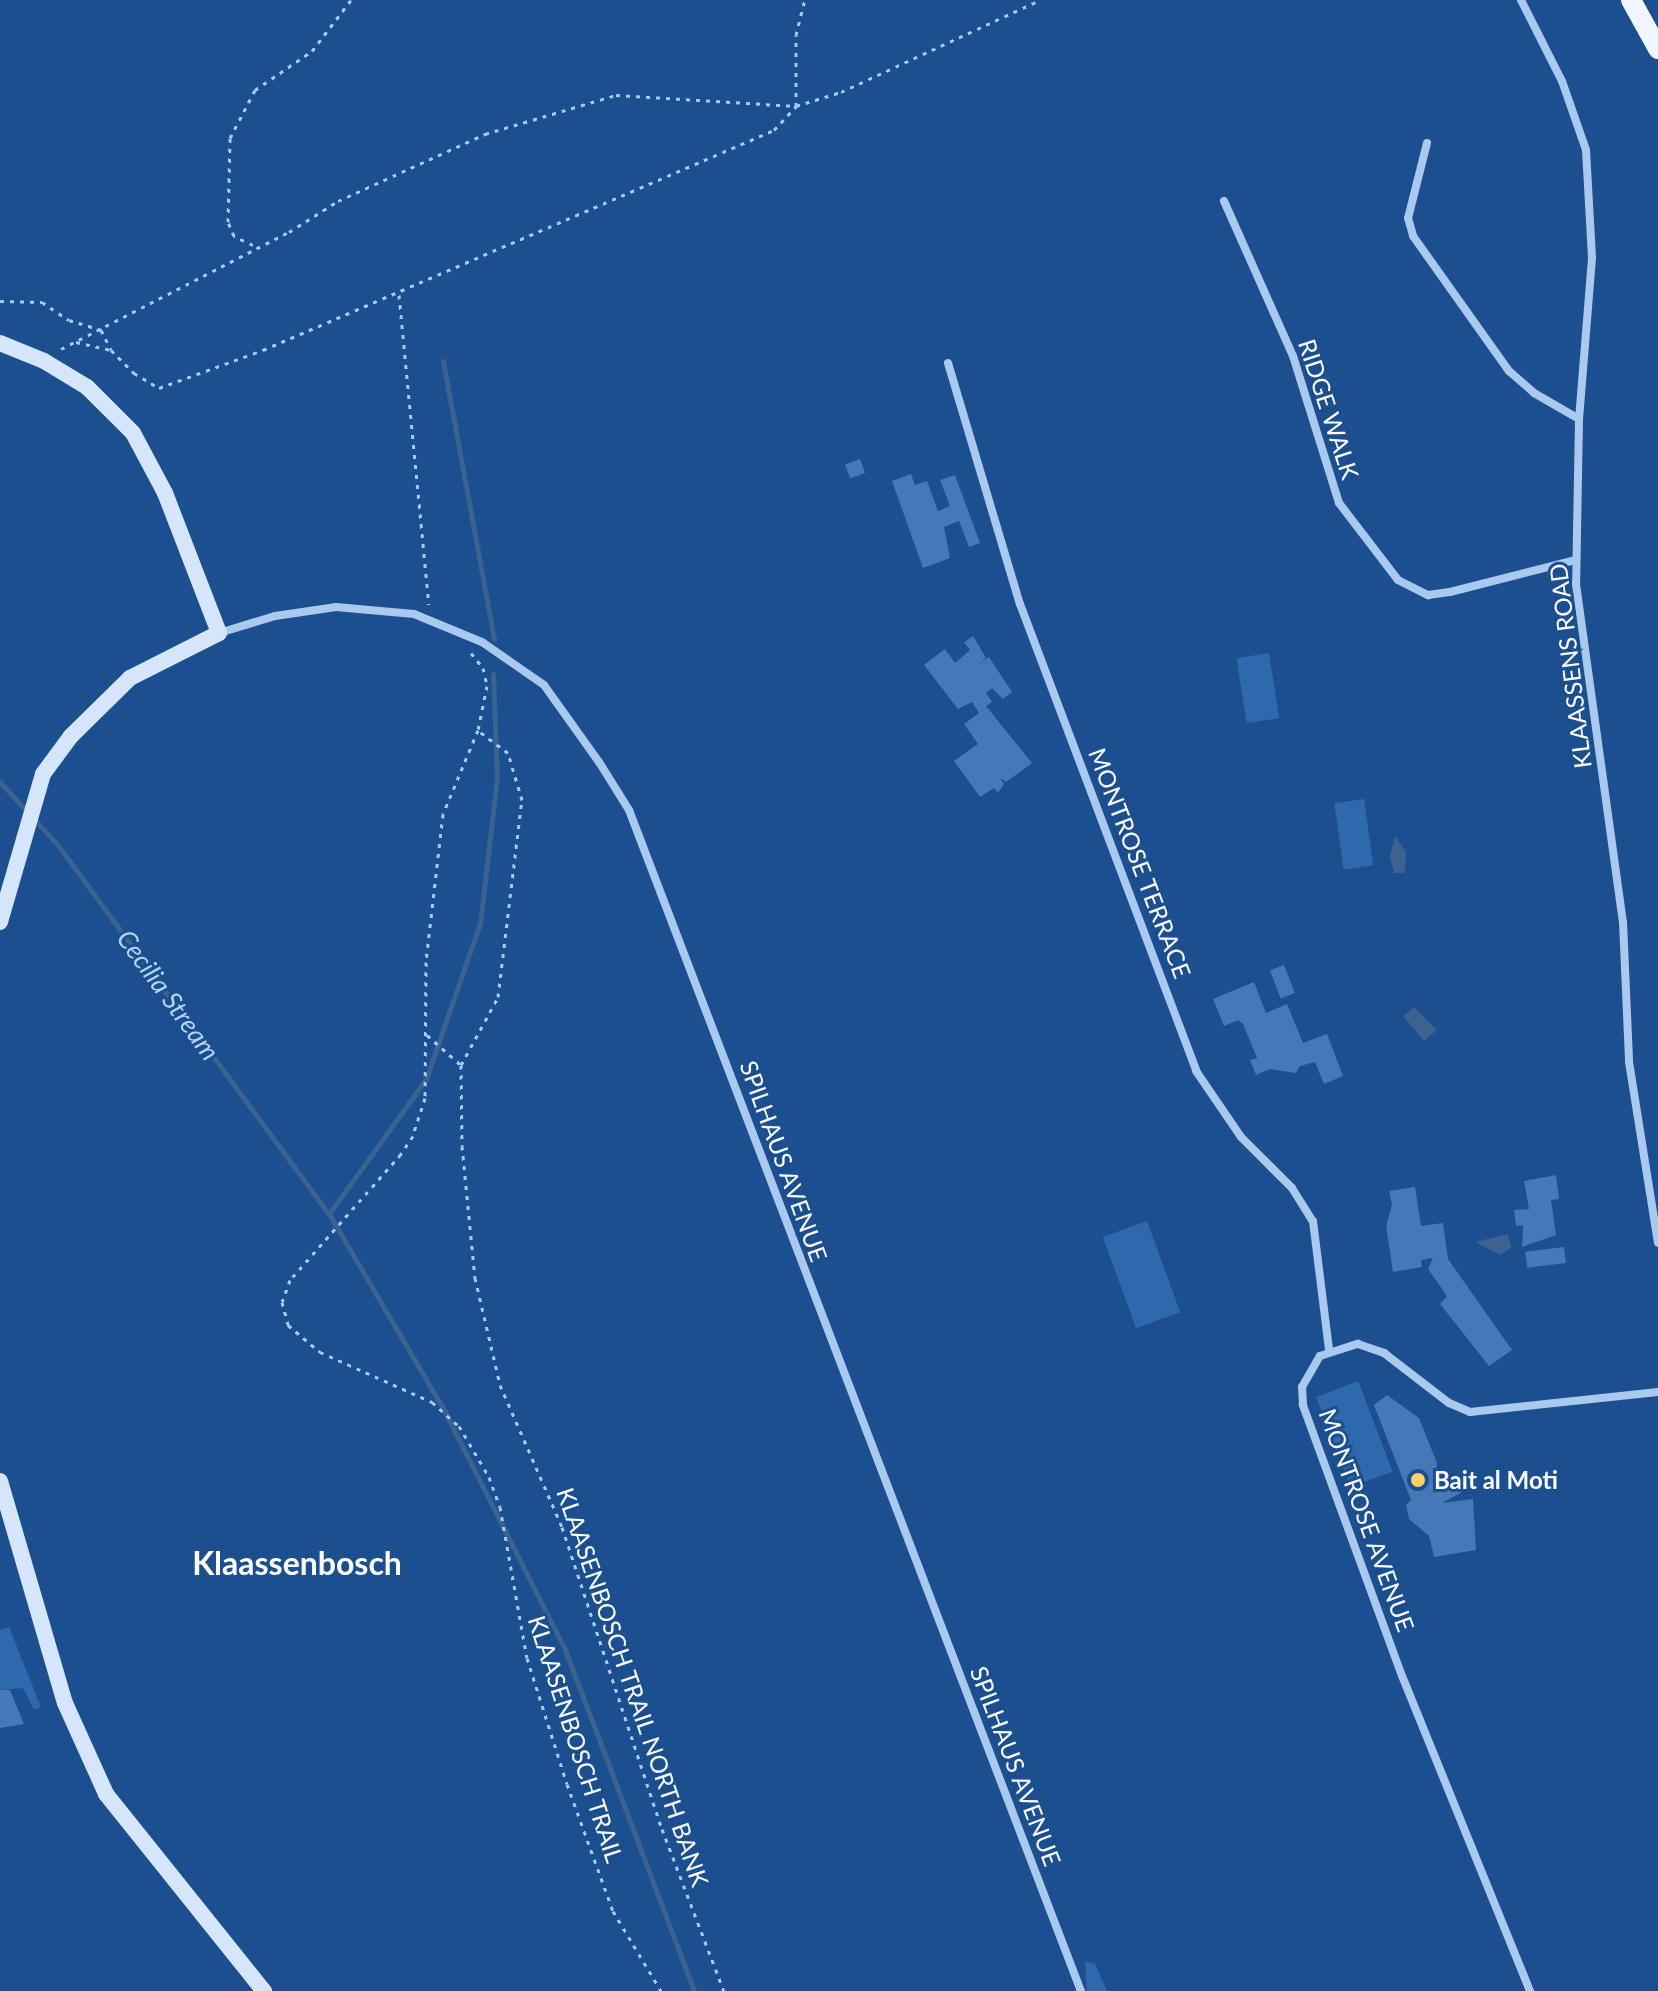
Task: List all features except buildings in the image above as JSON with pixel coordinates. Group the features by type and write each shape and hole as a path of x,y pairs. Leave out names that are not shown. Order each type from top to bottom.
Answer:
{"main road":[{"path":"1631,0 1658,49"}],"street":[{"name":"KLAASSENS ROAD","path":"1521,0 1562,81 1586,150 1592,258 1579,419 1576,560 1623,922 1629,1062 1658,1243"},
{"path":"1427,143 1408,218 1413,236 1509,371 1534,393 1579,419"},
{"name":"RIDGE WALK","path":"1224,201 1293,356 1339,503 1398,580 1428,595 1576,560"},
{"path":"0,343 44,361 102,399 133,433 165,493 219,633 130,678 101,703 43,774 27,819 0,922"},
{"name":"MONTROSE TERRACE","path":"948,363 1020,604 1196,1071 1241,1137 1292,1188 1313,1221 1329,1350"},
{"name":"SPILHAUS AVENUE","path":"219,633 275,616 336,607 414,614 482,642 544,685 629,810 1081,1991"},
{"path":"1329,1350 1349,1344 1376,1348 1449,1403 1482,1414 1658,1392"},
{"name":"MONTROSE AVENUE","path":"1329,1350 1307,1372 1303,1405 1402,1676 1530,1991"},
{"path":"0,1481 3,1510 65,1703 106,1794 264,1991"}],"path":[{"path":"254,245 234,236 228,222 230,138 255,90 312,51 351,0"},
{"path":"0,301 42,302 69,320 101,330 111,350 134,373 159,388 399,295 774,130 796,106 796,35 805,0"},
{"path":"44,361 73,342 101,330 254,245 485,134 616,95 796,106 841,92 1040,0"},
{"path":"399,295 430,621"},
{"path":"73,342 111,350"},
{"name":"KLAASENBOSCH TRAIL","path":"461,645 483,668 487,686 478,730 443,814 426,962 428,1072 413,1136 290,1280 282,1302 288,1325 320,1352 432,1402 459,1426 489,1477 500,1507 527,1658 567,1784 613,1911 661,1991"},
{"path":"425,1033 461,1065 498,997 522,800 508,753 478,730"},
{"name":"KLAASENBOSCH TRAIL NORTH BANK","path":"461,1065 462,1146 475,1278 500,1385 562,1527 662,1829 724,1991"}],"shaded area":[{"path":"1269,653 1279,718 1247,723 1236,658"},
{"path":"1364,799 1373,865 1344,870 1334,803"},
{"path":"1395,836 1406,852 1405,873 1394,873 1390,857"},
{"path":"1414,1007 1437,1030 1424,1041 1403,1016"},
{"path":"1147,1221 1180,1312 1136,1328 1103,1237"},
{"path":"1508,1234 1511,1248 1500,1255 1475,1242"},
{"path":"1358,1381 1393,1472 1351,1488 1316,1397"},
{"path":"9,1627 41,1707 34,1710 23,1688 0,1690 0,1630"},
{"path":"1085,1961 1095,1964 1107,1991 1087,1991"}],"waterway":[{"path":"443,361 494,639"},
{"path":"493,674 497,777 480,923 426,1079 329,1214 444,1410 566,1652 694,1991"},
{"name":"Cecilia Stream","path":"0,782 57,844 329,1214"}],"place":[{"name":"Bait al Moti","path":"1418,1480"}],"district":[{"name":"Klaassenbosch","path":"297,1563"}]}
